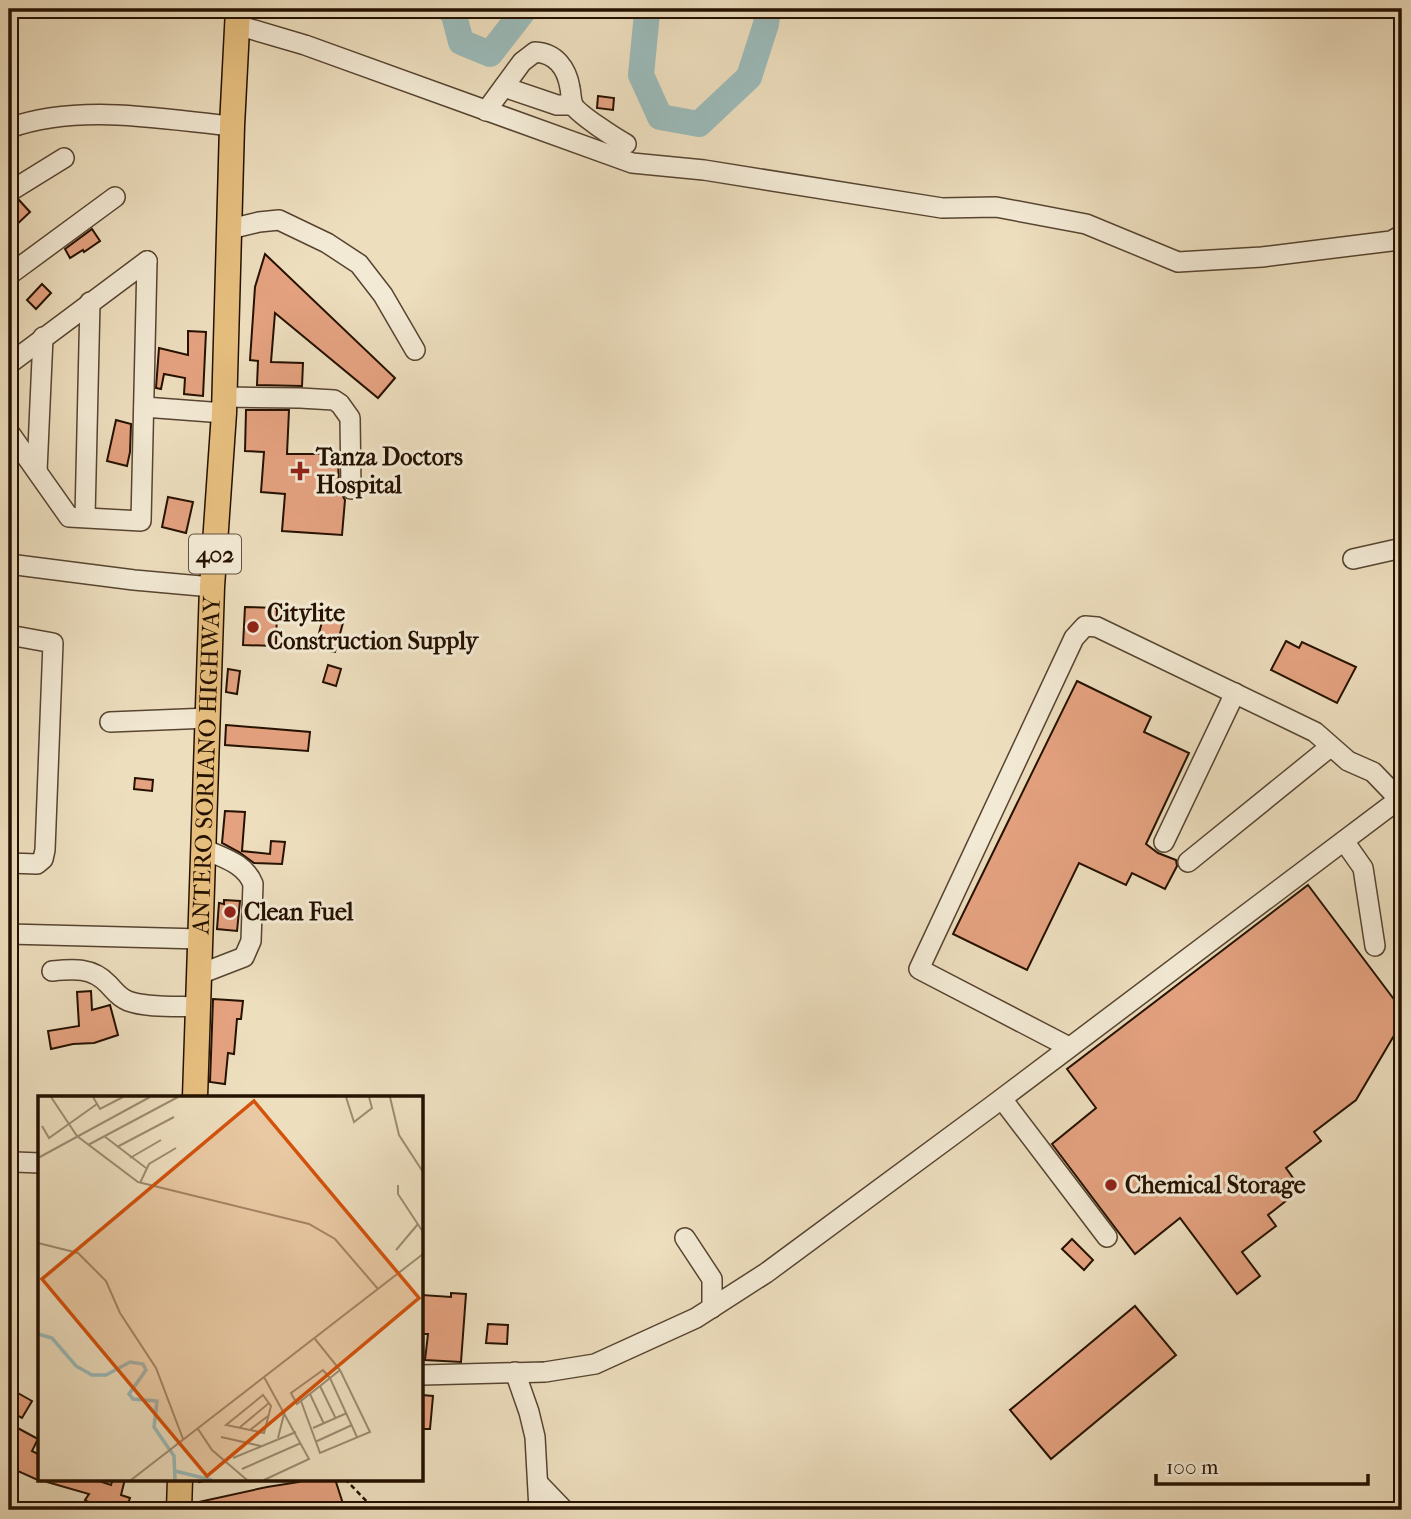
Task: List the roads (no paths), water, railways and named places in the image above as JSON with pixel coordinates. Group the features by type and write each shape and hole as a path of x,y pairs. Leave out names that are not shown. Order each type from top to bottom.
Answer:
{"main road":[{"name":"ANTERO SORIANO HIGHWAY","path":"195,1096 212,587 224,405 237,13"},
{"path":"178,1510 180,1480"}],"street":[{"path":"237,13 305,46 632,163 704,170 942,208 996,207 1086,224 1178,262 1262,257 1391,241 1402,235"},
{"path":"486,111 522,62 535,52 546,52 566,72 573,105"},
{"path":"504,87 557,105 573,105 626,144"},
{"path":"9,128 53,118 92,114 232,126"},
{"path":"9,192 64,158"},
{"path":"9,275 115,197"},
{"path":"230,229 279,220 327,243 359,264 383,295 415,350"},
{"path":"9,364 147,261 142,521 69,517 9,432"},
{"path":"85,517 90,302"},
{"path":"37,471 43,337"},
{"path":"144,407 224,405 300,398 334,400 350,418 351,489"},
{"path":"1353,559 1402,548"},
{"path":"9,564 212,587"},
{"path":"424,1375 515,1373 595,1364 685,1324 766,1273 1002,1099 1401,798 1373,772 1348,761 1315,732 1097,627 1085,626 1074,638 919,970 1069,1047"},
{"path":"9,635 53,643 45,850 43,859 37,864 9,863"},
{"path":"1164,842 1235,693"},
{"path":"110,722 209,718"},
{"path":"1188,862 1330,747"},
{"path":"1344,841 1363,868 1375,946"},
{"path":"200,974 244,957 251,941 253,884 241,866 204,849"},
{"path":"9,934 201,939"},
{"path":"52,971 76,968 94,974 106,981 118,996 132,1002 198,1007"},
{"path":"1002,1099 1107,1237"},
{"path":"15,1161 38,1163"},
{"path":"685,1238 712,1279 712,1308"},
{"path":"515,1373 530,1412 535,1437 538,1510"},
{"path":"539,1484 564,1510"}],"waterway":[{"path":"449,9 454,15 461,42 490,54 525,9"},
{"path":"645,9 647,13 641,75 660,117 699,124 749,77 766,24 768,9"}],"place":[{"name":"Tanza Doctors Hospital","path":"300,471"},
{"name":"Citylite Construction Supply","path":"253,627"},
{"name":"Clean Fuel","path":"230,912"},
{"name":"Chemical Storage","path":"1111,1185"}]}
